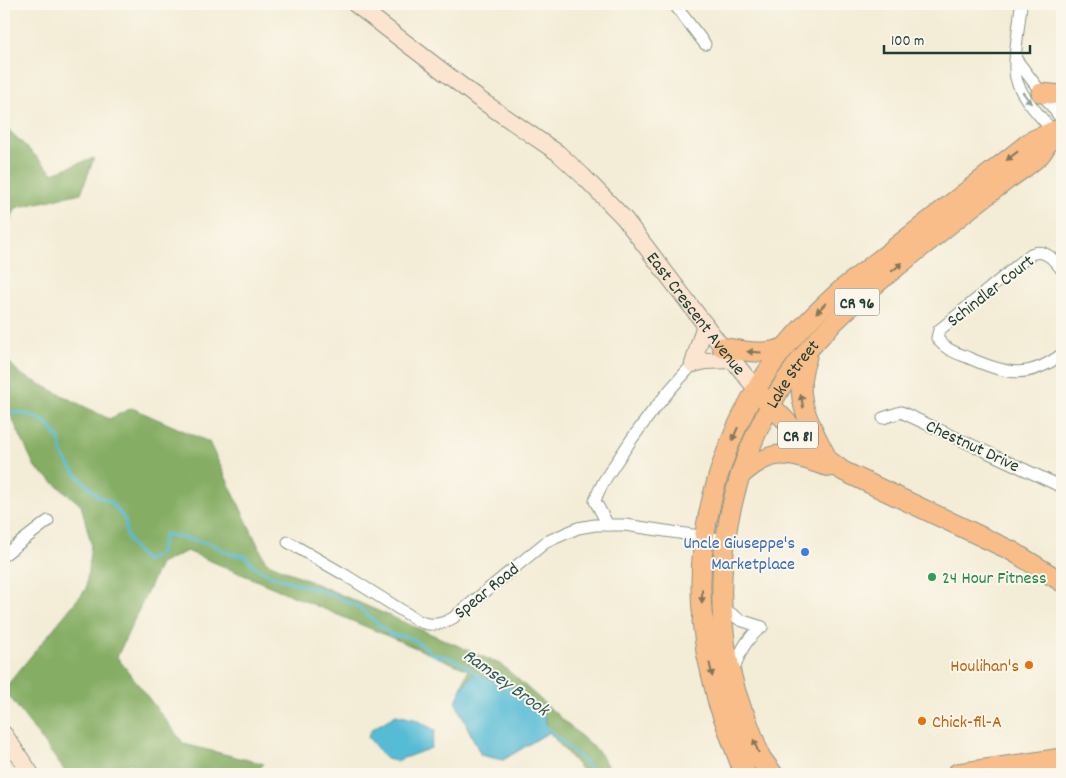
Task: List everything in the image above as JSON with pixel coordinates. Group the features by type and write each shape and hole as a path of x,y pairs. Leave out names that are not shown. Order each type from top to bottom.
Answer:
{"highway":[{"path":"703,621 707,652 719,703 745,774"},
{"path":"744,715 760,758 772,774"},
{"path":"958,774 1062,759"}],"main road":[{"path":"1041,93 1062,95"},
{"name":"Lake Street","path":"703,621 702,575 706,537 713,498 723,464 741,419 757,390 786,347 813,316 858,276 1031,141 1060,130"},
{"name":"Lake Street","path":"744,715 732,677 725,641 722,573 726,540 740,476 754,439 771,406 792,372 810,348 839,318 882,279 1040,154 1060,130"},
{"path":"727,354 757,353 786,347"},
{"path":"810,348 802,371 800,397 807,418 836,466"},
{"name":"East Crescent Avenue","path":"757,390 800,437 836,466 1012,551 1062,582"},
{"path":"740,476 767,456 781,455 836,466"}],"street":[{"name":"East Crescent Avenue","path":"355,4 479,99 558,153 583,176 624,218 727,354 757,390"},
{"path":"674,4 705,44"},
{"path":"1021,4 1015,74 1018,85 1025,96 1060,130"},
{"path":"1016,59 1041,93 1060,130"},
{"name":"Schindler Court","path":"1062,270 1049,255 1039,252 1031,254 942,326 937,338 950,350 1005,372 1028,371 1043,366 1062,354"},
{"path":"608,525 595,501 598,490 625,449 655,409 694,364 705,324"},
{"path":"694,364 716,360 727,354"},
{"name":"Chestnut Drive","path":"883,418 901,412 1062,487"},
{"path":"4,555 48,521"},
{"name":"Spear Road","path":"288,542 417,620 427,624 438,624 453,618 521,561 552,538 578,528 625,525 726,540"},
{"path":"722,606 740,620 762,628 751,636 742,648 732,677"},
{"path":"4,734 31,774"}],"green space":[{"path":"4,98 8,129 53,173 94,158 81,193 16,208 6,230 4,229"},
{"path":"4,356 20,374 109,419 132,408 209,442 266,562 502,665 601,754 611,774 585,774 549,732 503,760 481,755 456,703 468,670 187,551 160,564 117,657 184,744 264,764 254,774 137,774 131,763 100,774 67,774 4,689 86,589 91,543 81,505 35,467 10,414 4,416"}],"water":[{"path":"472,675 482,676 517,688 544,715 549,732 503,760 481,755 456,703 461,689"},
{"path":"396,715 414,719 435,730 431,748 396,761 386,759 368,737 372,729"}],"waterway":[{"name":"Ramsey Brook","path":"4,411 28,414 46,422 59,439 63,456 74,472 98,496 111,502 126,521 128,538 146,561 159,554 165,534 212,544 230,554 245,556 254,566 272,576 328,593 357,606 391,635 409,637 426,648 431,654 458,661 481,678"},
{"name":"Ramsey Brook","path":"546,727 585,763 593,774"}],"place":[{"name":"Uncle Giuseppe's Marketplace","path":"805,552"},
{"name":"24 Hour Fitness","path":"932,577"},
{"name":"Houlihan's","path":"1029,665"},
{"name":"Chick-fil-A","path":"922,721"}]}
